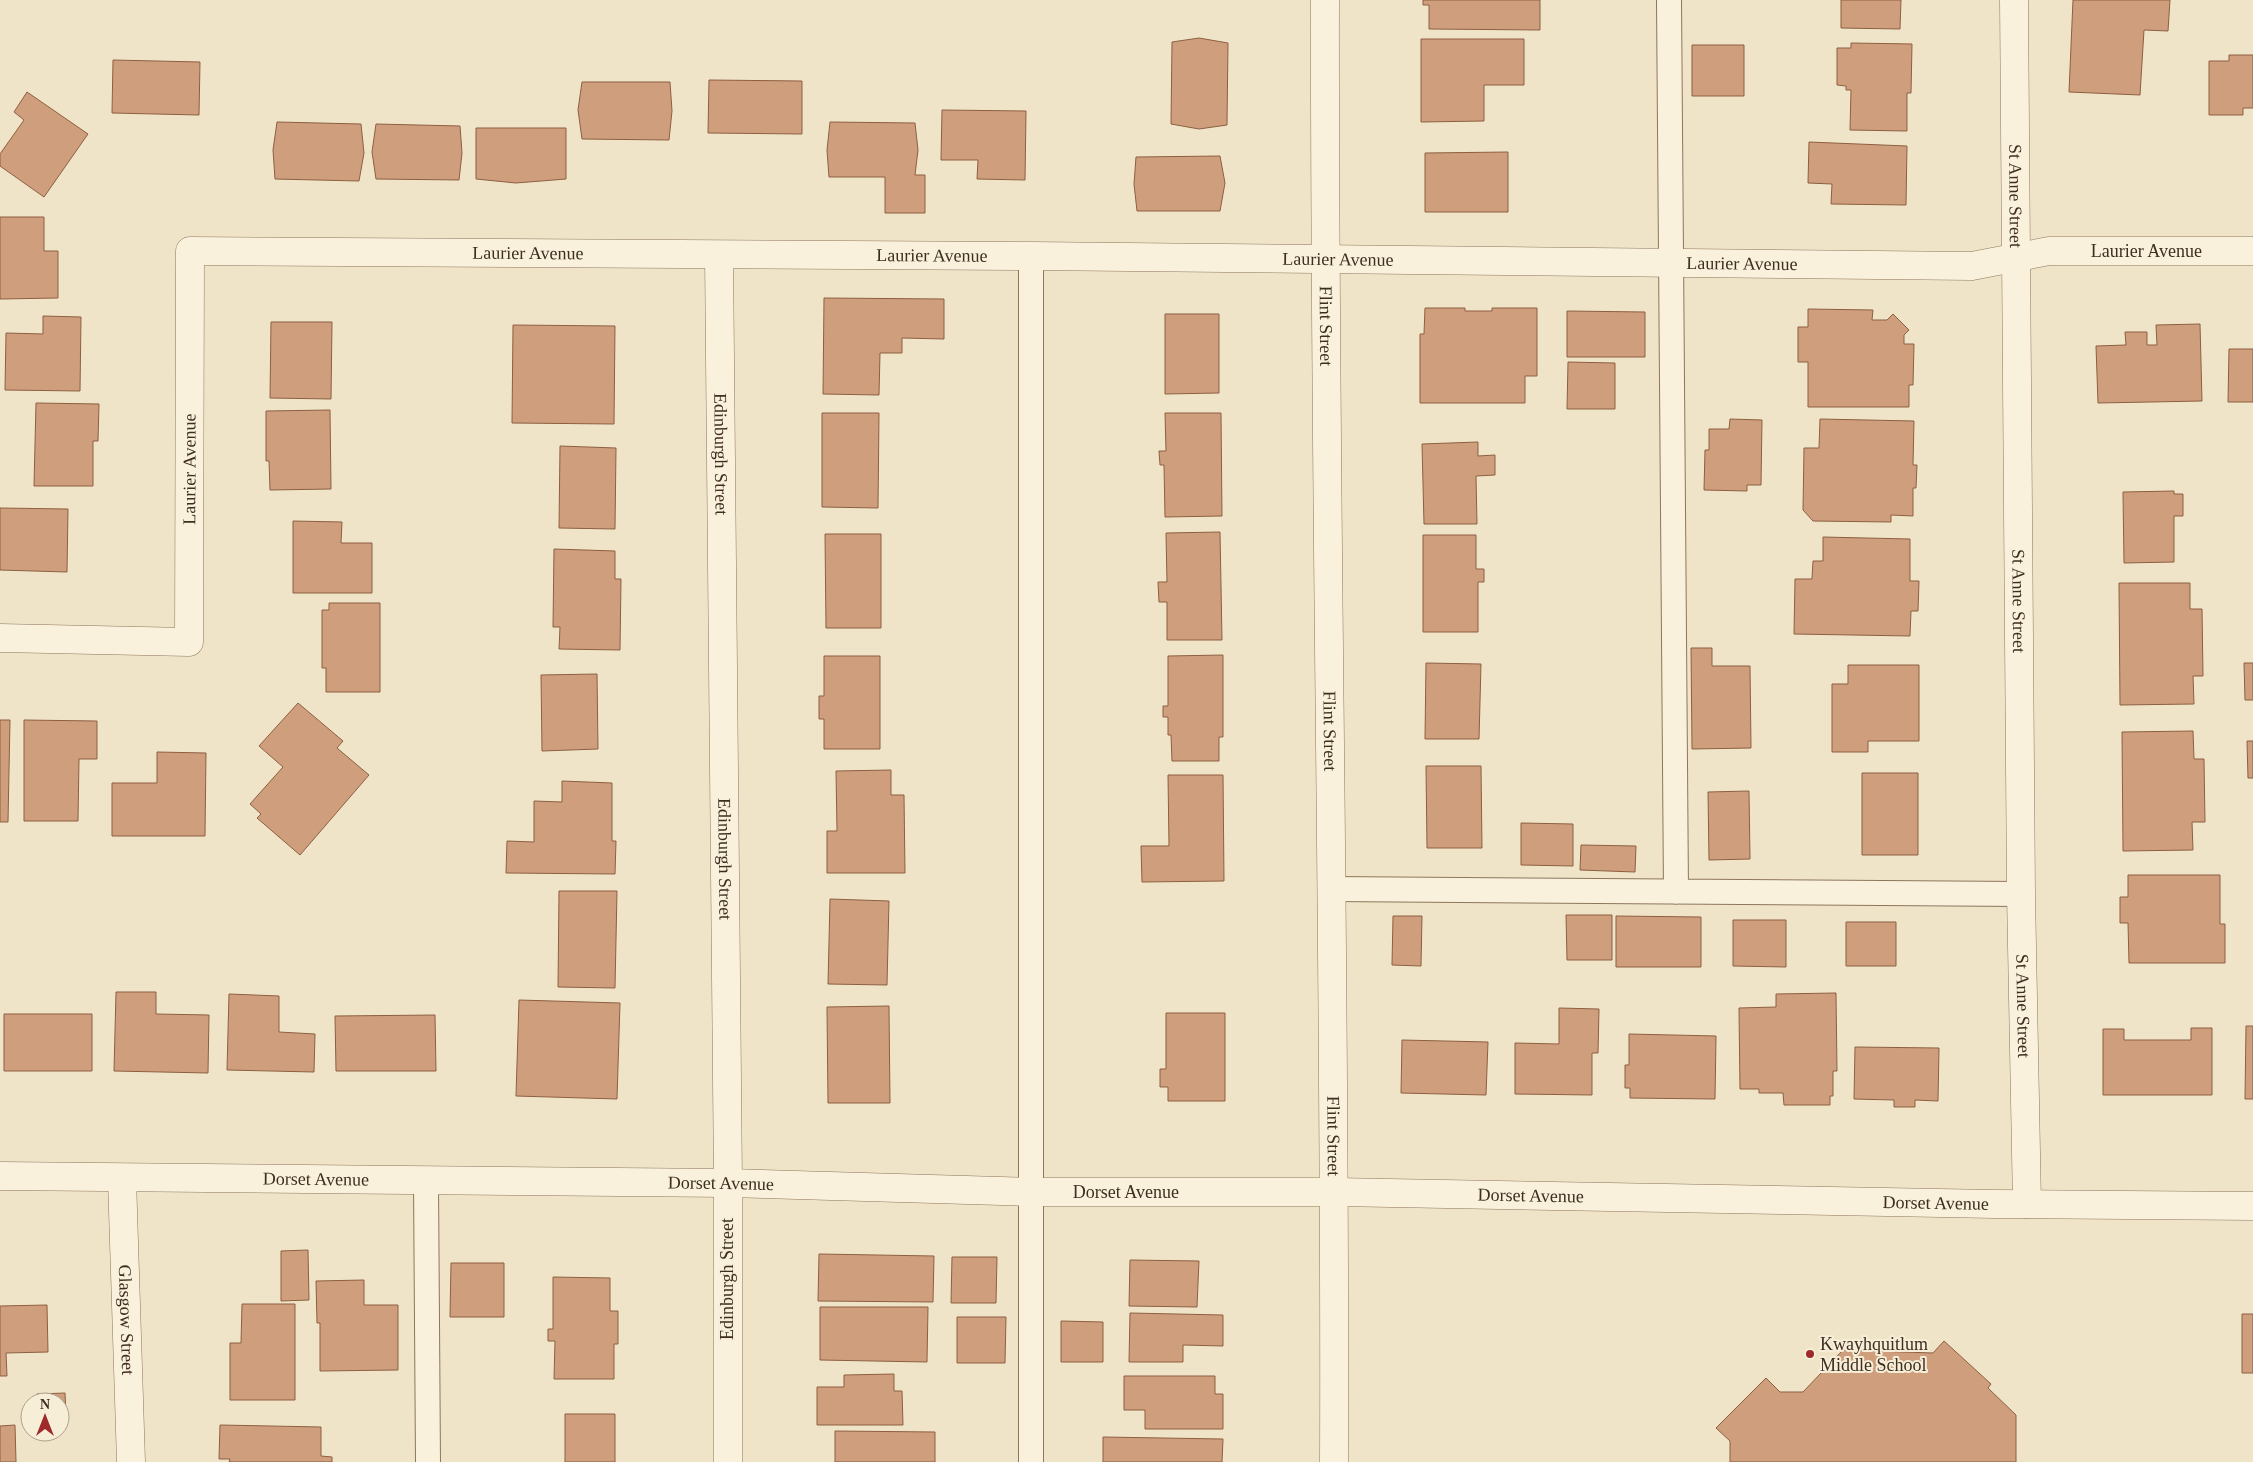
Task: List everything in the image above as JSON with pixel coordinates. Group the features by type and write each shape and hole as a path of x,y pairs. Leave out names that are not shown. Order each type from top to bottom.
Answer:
{"street":[{"name":"Flint Street","path":"1325,0 1324,260 1336,1192 1334,1462"},
{"name":"St Anne Street","path":"2014,0 2021,894 2027,1204"},
{"name":"Laurier Avenue","path":"0,638 189,642 190,250 1031,256 1972,266 2049,251 2253,251"},
{"name":"Edinburgh Street","path":"719,255 728,1183 728,1462"},
{"name":"Dorset Avenue","path":"0,1176 426,1182 728,1183 1031,1192 1336,1192 2253,1206"},
{"name":"Glasgow Street","path":"122,1179 131,1462"}],"lane":[{"path":"1669,0 1676,892"},
{"path":"1031,256 1031,1462"},
{"path":"1331,890 2021,894"},
{"path":"426,1182 428,1462"}],"building":[{"path":"1423,0 1540,0 1540,30 1429,29 1429,5 1423,5"},
{"path":"1841,0 1901,0 1900,29 1841,28"},
{"path":"2073,0 2170,0 2168,31 2144,30 2140,95 2069,92"},
{"path":"1199,38 1228,43 1227,125 1199,129 1171,124 1172,42"},
{"path":"1421,39 1524,39 1524,85 1484,85 1484,121 1421,122"},
{"path":"1851,43 1912,44 1911,93 1907,93 1907,131 1850,130 1851,90 1846,90 1846,86 1837,85 1837,48 1851,48"},
{"path":"1692,45 1744,45 1744,96 1692,96"},
{"path":"2229,55 2253,55 2253,108 2243,108 2243,115 2209,115 2209,61 2229,61"},
{"path":"113,60 200,62 199,115 112,113"},
{"path":"709,80 802,81 802,134 708,133"},
{"path":"582,82 670,82 672,111 669,140 582,139 578,110"},
{"path":"27,92 88,134 44,197 0,166 0,154 24,120 14,112"},
{"path":"942,110 1026,111 1025,180 977,179 978,160 941,160"},
{"path":"277,122 361,124 364,153 359,181 275,179 273,150"},
{"path":"830,122 915,123 918,150 915,175 925,175 925,213 885,213 885,177 829,177 827,150"},
{"path":"376,124 460,126 462,153 459,180 376,179 372,152"},
{"path":"476,128 566,128 566,179 516,183 476,179"},
{"path":"1809,142 1907,146 1906,205 1831,204 1832,184 1808,183"},
{"path":"1508,152 1508,212 1425,212 1425,153"},
{"path":"1220,156 1225,183 1220,211 1137,211 1134,184 1136,157"},
{"path":"0,217 44,217 44,251 58,251 58,298 0,299"},
{"path":"824,298 944,299 944,339 902,338 902,353 880,353 879,395 823,394"},
{"path":"1425,308 1465,308 1465,311 1492,311 1492,308 1537,308 1537,376 1525,376 1525,403 1420,403 1420,334 1424,334"},
{"path":"1808,309 1873,310 1872,320 1887,320 1893,314 1909,330 1904,335 1904,344 1914,344 1913,385 1909,385 1909,407 1808,407 1808,362 1798,362 1798,327 1808,327"},
{"path":"1567,311 1645,312 1645,357 1567,357"},
{"path":"1165,314 1219,314 1219,393 1165,394"},
{"path":"43,316 81,317 80,391 5,390 6,333 43,334"},
{"path":"271,322 332,322 331,399 270,398"},
{"path":"2200,324 2202,401 2098,403 2096,346 2126,345 2125,332 2147,332 2147,345 2157,345 2156,325"},
{"path":"513,325 615,326 614,424 512,423"},
{"path":"2229,349 2253,349 2253,402 2228,402"},
{"path":"1568,362 1615,363 1615,409 1567,409"},
{"path":"36,403 99,404 98,441 93,441 93,486 34,486"},
{"path":"330,410 331,489 270,490 269,461 266,461 266,411"},
{"path":"822,413 879,413 878,508 822,507"},
{"path":"1165,413 1221,413 1222,516 1165,517 1164,465 1160,465 1159,451 1166,451"},
{"path":"1730,419 1762,420 1761,485 1747,485 1747,491 1704,490 1705,450 1709,450 1709,429 1729,429"},
{"path":"1820,419 1914,421 1913,465 1917,465 1916,488 1913,488 1913,516 1891,515 1891,522 1813,521 1803,510 1804,448 1819,448"},
{"path":"1478,442 1478,456 1495,455 1495,475 1476,476 1477,524 1424,524 1422,444"},
{"path":"560,446 616,448 615,529 559,528"},
{"path":"2174,491 2174,494 2183,494 2183,516 2174,516 2174,562 2124,563 2123,492"},
{"path":"0,508 68,509 67,572 0,570"},
{"path":"293,521 342,522 341,543 372,543 372,593 293,593"},
{"path":"1220,532 1222,640 1167,640 1167,602 1159,602 1158,582 1167,582 1166,533"},
{"path":"825,534 881,534 881,628 826,628"},
{"path":"1423,535 1476,535 1476,569 1484,569 1484,582 1478,582 1478,632 1423,632"},
{"path":"1823,537 1910,539 1910,581 1919,581 1918,611 1911,611 1910,636 1794,634 1795,579 1812,579 1813,561 1823,561"},
{"path":"554,549 615,551 615,579 621,579 620,650 559,649 560,627 553,627"},
{"path":"2119,583 2190,583 2190,609 2202,609 2203,676 2193,676 2194,704 2120,705"},
{"path":"329,603 380,603 380,692 326,692 326,668 322,668 322,610 329,610"},
{"path":"1691,648 1712,648 1712,666 1750,666 1751,748 1692,749"},
{"path":"1223,655 1223,737 1219,737 1219,761 1172,761 1171,735 1168,735 1168,717 1163,717 1163,706 1168,706 1168,656"},
{"path":"824,656 880,656 880,749 824,749 824,719 819,719 819,696 824,696"},
{"path":"1426,663 1481,664 1479,739 1425,739"},
{"path":"2244,663 2253,663 2253,700 2245,700"},
{"path":"1848,665 1919,665 1919,741 1868,741 1868,752 1832,752 1832,684 1848,684"},
{"path":"597,674 598,749 542,751 541,675"},
{"path":"298,703 343,741 337,748 369,775 300,855 257,818 261,814 250,804 283,767 259,746"},
{"path":"0,720 10,720 8,822 0,822"},
{"path":"24,720 97,721 97,759 79,759 78,821 24,821"},
{"path":"2193,731 2194,759 2204,759 2205,822 2192,822 2193,850 2123,851 2122,732"},
{"path":"2247,741 2253,741 2253,778 2248,778"},
{"path":"157,752 206,753 205,836 112,836 112,783 157,783"},
{"path":"1426,766 1481,766 1482,848 1427,848"},
{"path":"891,770 891,795 904,795 905,873 827,873 827,831 837,831 836,771"},
{"path":"1862,773 1918,773 1918,855 1862,855"},
{"path":"1168,775 1223,775 1224,881 1142,882 1141,846 1169,846"},
{"path":"562,781 612,783 612,841 616,841 615,874 506,873 507,841 534,842 534,801 562,802"},
{"path":"1749,791 1750,859 1709,860 1708,792"},
{"path":"1521,823 1573,824 1573,866 1521,865"},
{"path":"1581,845 1636,846 1635,872 1580,870"},
{"path":"2128,875 2220,875 2220,924 2225,924 2225,963 2129,963 2128,923 2120,923 2120,897 2128,897"},
{"path":"559,891 617,891 615,988 558,987"},
{"path":"830,899 889,901 887,985 828,984"},
{"path":"1566,915 1612,915 1612,960 1567,960"},
{"path":"1393,916 1422,916 1421,966 1392,965"},
{"path":"1616,916 1701,917 1701,967 1616,967"},
{"path":"1733,920 1786,920 1786,967 1733,966"},
{"path":"1846,922 1896,922 1896,966 1846,966"},
{"path":"116,992 156,992 156,1014 209,1015 208,1073 114,1071"},
{"path":"1836,993 1837,1071 1833,1071 1833,1096 1830,1096 1830,1105 1784,1105 1783,1093 1759,1093 1759,1089 1740,1089 1739,1008 1776,1007 1776,994"},
{"path":"229,994 279,996 279,1032 315,1034 314,1072 227,1070"},
{"path":"519,1000 620,1003 617,1099 516,1096"},
{"path":"889,1006 890,1103 828,1103 827,1007"},
{"path":"1559,1008 1599,1009 1598,1053 1592,1053 1592,1095 1515,1094 1515,1043 1559,1044"},
{"path":"1166,1013 1225,1013 1225,1101 1168,1101 1168,1087 1160,1087 1160,1069 1166,1069"},
{"path":"4,1014 92,1014 92,1071 4,1071"},
{"path":"435,1015 436,1071 336,1071 335,1016"},
{"path":"2246,1026 2253,1026 2253,1099 2245,1099"},
{"path":"2191,1028 2212,1028 2212,1095 2103,1095 2103,1029 2124,1029 2124,1040 2191,1040"},
{"path":"1629,1034 1716,1036 1715,1099 1630,1098 1630,1088 1625,1088 1625,1065 1629,1065"},
{"path":"1402,1040 1488,1042 1486,1095 1401,1093"},
{"path":"1855,1047 1939,1048 1938,1101 1915,1100 1915,1107 1894,1107 1894,1100 1854,1099"},
{"path":"308,1250 309,1300 281,1301 281,1251"},
{"path":"819,1254 934,1256 933,1302 818,1301"},
{"path":"952,1257 997,1257 996,1303 951,1303"},
{"path":"1130,1260 1199,1261 1197,1307 1129,1306"},
{"path":"451,1263 504,1263 504,1317 450,1317"},
{"path":"553,1277 610,1278 610,1311 618,1311 618,1344 614,1344 614,1379 554,1379 555,1341 548,1341 548,1329 553,1329"},
{"path":"364,1280 364,1305 398,1305 398,1370 320,1371 320,1323 317,1323 316,1281"},
{"path":"242,1304 295,1304 295,1400 230,1400 230,1343 241,1343"},
{"path":"47,1305 48,1352 6,1353 7,1376 0,1376 0,1306"},
{"path":"820,1307 928,1307 927,1362 820,1360"},
{"path":"1130,1313 1223,1315 1223,1346 1183,1345 1183,1362 1129,1362"},
{"path":"2242,1314 2253,1314 2253,1373 2242,1373"},
{"path":"957,1317 1006,1317 1005,1363 957,1363"},
{"path":"1061,1321 1103,1322 1103,1362 1061,1362"},
{"path":"1944,1341 1991,1384 1988,1388 2016,1415 2016,1462 1730,1462 1730,1441 1716,1428 1766,1378 1780,1392 1803,1392 1843,1350 1933,1353"},
{"path":"894,1374 894,1391 902,1391 903,1425 817,1425 817,1387 844,1387 844,1375"},
{"path":"1124,1376 1215,1376 1215,1394 1223,1394 1223,1429 1145,1429 1145,1410 1124,1410"},
{"path":"565,1414 615,1414 615,1462 565,1462"},
{"path":"15,1425 16,1462 0,1462 0,1426"},
{"path":"220,1425 321,1427 321,1456 332,1457 332,1462 229,1462 230,1459 219,1459"},
{"path":"835,1431 935,1432 935,1462 835,1462"},
{"path":"1103,1437 1223,1439 1222,1462 1103,1462"}],"place":[{"name":"Kwayhquitlum Middle School","path":"1810,1354"}]}
